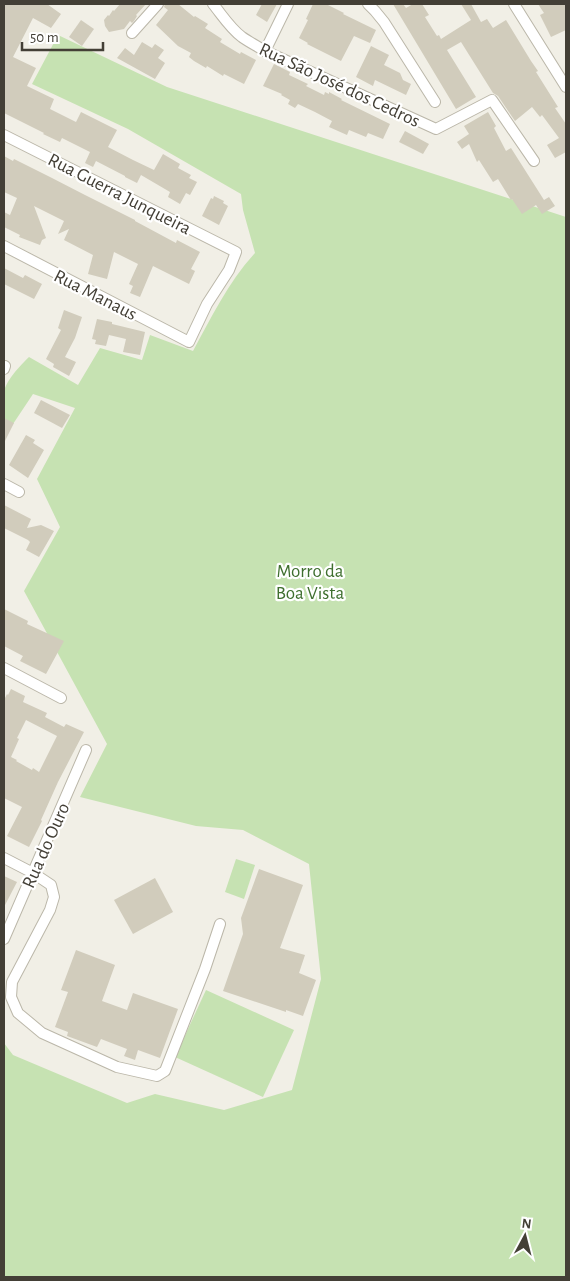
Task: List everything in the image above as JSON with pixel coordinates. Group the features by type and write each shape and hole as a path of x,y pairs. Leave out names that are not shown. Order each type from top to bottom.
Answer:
{"street":[{"path":"132,34 158,4"},
{"name":"Rua São José dos Cedros","path":"213,4 240,36 266,51 436,129 492,100 534,161"},
{"path":"266,51 288,4"},
{"path":"368,4 384,22 435,102"},
{"path":"514,4 566,87"},
{"name":"Rua Guerra Junqueira","path":"4,135 236,252 229,270 207,304 189,342"},
{"name":"Rua Manaus","path":"4,246 189,342"},
{"path":"4,484 19,492"},
{"path":"4,668 61,698"},
{"name":"Rua do Ouro","path":"4,939 86,750"},
{"path":"4,858 51,885 54,897 50,910 12,982 11,997 18,1013 42,1033 117,1067 157,1076 164,1071 205,969 220,924"}],"green space":[{"name":"Morro da Boa Vista","path":"58,35 167,87 566,217 566,1277 4,1277 4,1043 13,1055 127,1103 155,1094 224,1110 292,1090 321,979 309,864 243,830 196,826 80,797 107,744 24,591 60,527 37,479 75,408 33,394 13,424 4,420 3,399 5,388 29,357 78,385 100,348 142,360 150,335 193,351 237,275 255,253 243,210 241,194 128,129 32,84"},
{"path":"236,859 255,865 244,899 225,892"},
{"path":"206,990 294,1030 263,1097 175,1057"}],"building":[{"path":"4,4 47,4 61,14 51,28 33,18 13,57 36,68 27,86 54,99 50,109 76,122 81,112 117,130 108,147 133,160 154,170 163,154 180,164 178,168 191,175 189,178 197,182 190,195 186,193 180,204 168,197 170,192 141,175 137,183 96,161 93,167 85,163 90,152 62,138 60,142 4,113"},
{"path":"120,4 146,4 136,15 132,23 130,21 124,29 109,32 104,20"},
{"path":"165,4 178,4 194,17 208,24 205,28 222,39 220,42 240,54 241,52 256,60 244,84 224,74 223,76 207,66 206,68 194,61 189,57 191,53 178,46 156,25 168,10 164,7"},
{"path":"262,4 277,4 267,22 256,15"},
{"path":"313,4 326,4 376,30 370,43 354,36 341,61 307,44 299,38"},
{"path":"393,4 403,4 406,8 413,4 422,4 429,15 425,17 441,39 471,20 461,4 471,4 481,22 487,19 493,28 506,20 538,71 536,72 558,107 555,108 566,124 566,152 555,158 547,145 559,138 542,115 540,117 532,107 515,121 498,96 493,93 461,42 447,50 476,97 456,109"},
{"path":"538,4 566,4 566,30 551,37 540,15 544,13"},
{"path":"81,20 94,29 82,46 69,37"},
{"path":"142,42 152,48 155,44 164,50 158,58 165,63 155,79 117,58 125,48 134,55"},
{"path":"371,46 389,55 384,65 400,73 403,80 411,84 406,95 375,80 373,86 356,77"},
{"path":"274,64 290,72 289,75 308,84 306,86 324,95 325,92 329,94 329,92 341,100 390,124 383,139 368,133 366,137 349,130 347,135 329,127 332,121 315,112 298,104 295,108 288,104 290,100 282,94 263,86"},
{"path":"488,112 506,151 511,148 544,200 549,197 555,206 542,214 536,205 522,214 498,179 493,182 479,160 477,162 469,144 462,149 457,142 469,134 464,126"},
{"path":"405,131 429,144 423,154 399,142"},
{"path":"4,156 52,178 176,243 177,240 200,252 191,269 195,271 189,284 153,266 140,297 130,293 133,286 129,284 138,264 114,252 107,279 88,274 93,255 64,240 69,229 58,234 64,221 34,206 46,238 42,240 40,245 19,237 20,235 4,227 4,212 10,215 17,198 4,192"},
{"path":"214,196 224,201 223,203 228,206 219,225 202,216 211,198 213,199"},
{"path":"4,268 23,278 25,275 42,284 34,299 4,284"},
{"path":"64,310 82,317 75,338 65,357 76,362 69,376 53,367 54,364 46,359 61,330 58,328"},
{"path":"97,319 145,332 140,355 123,352 126,339 109,335 106,346 95,344 96,340 92,339"},
{"path":"41,400 70,415 62,428 34,413"},
{"path":"4,418 14,423 4,443"},
{"path":"26,435 35,440 33,443 44,450 28,478 9,465"},
{"path":"4,505 31,519 27,528 41,525 54,531 39,557 26,550 30,542 28,540 4,528"},
{"path":"4,609 28,621 27,624 64,641 46,674 20,661 23,656 4,646"},
{"path":"11,689 25,696 23,702 47,713 45,717 64,727 66,724 84,732 58,782 29,847 7,836 22,807 4,798 4,700","holes":["26,720 57,736 39,772 33,768 32,770 11,757 19,739 17,738"]},
{"path":"259,869 303,885 280,948 305,955 299,973 316,980 303,1016 223,991 243,934 241,918"},
{"path":"4,876 17,882 4,907"},
{"path":"155,878 173,912 133,934 114,900"},
{"path":"76,950 115,965 102,1001 127,1010 133,993 178,1009 160,1058 138,1050 135,1060 124,1056 127,1049 101,1039 97,1047 67,1036 68,1032 55,1027 68,992 61,990"}]}
